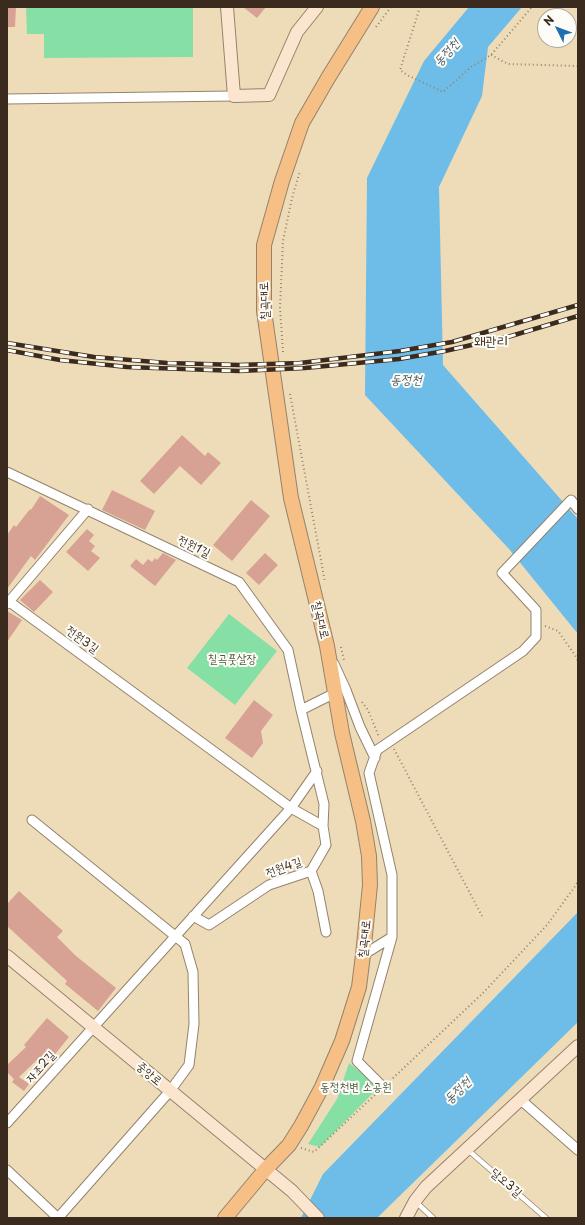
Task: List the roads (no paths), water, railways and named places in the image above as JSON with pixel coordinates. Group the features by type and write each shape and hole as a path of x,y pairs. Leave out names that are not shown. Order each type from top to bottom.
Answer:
{"main road":[{"name":"칠곡대로","path":"225,1217 265,1170 289,1145 322,1087 342,1041 359,987 363,955 370,885 369,856 363,820 342,732 335,693 333,644 291,498 264,311 264,245 282,181 302,123 372,7"}],"street":[{"path":"226,7 234,96"},
{"path":"7,99 269,95 297,32 317,7"},
{"name":"전원1길","path":"7,472 88,509 239,582 288,650 324,804 323,826 326,845 312,871"},
{"path":"383,1087 358,1061 392,937 392,875 369,773 374,758 378,750 523,651 536,637 536,610 502,573 571,500 578,509"},
{"name":"전원3길","path":"88,509 8,602 291,808"},
{"path":"333,644 346,690 360,728 374,758"},
{"path":"301,710 335,693"},
{"path":"92,1027 291,808 317,771"},
{"path":"291,808 323,826"},
{"path":"7,1170 58,1218 170,1091 189,1065 194,1024 193,972 185,944 32,820"},
{"name":"전원4길","path":"193,916 209,926 269,885 312,871 318,891 326,932"},
{"path":"363,955 392,937"},
{"name":"중앙로","path":"7,956 292,1191 318,1218"},
{"name":"자조2길","path":"7,1123 92,1027"},
{"path":"406,1218 415,1201 426,1188 578,1046"},
{"path":"521,1100 578,1150"}],"lane":[{"name":"달오3길","path":"467,1149 546,1218"},
{"path":"415,1201 433,1218"}],"water":[{"name":"동정천","path":"469,7 522,7 488,47 482,96 439,187 443,365 578,519 578,634 509,549 365,395 367,178 424,61"},
{"name":"동정천","path":"578,912 578,1022 377,1218 301,1218 323,1174"}],"railway":[{"path":"7,343 94,357 167,363 239,365 300,363 400,351 452,342 578,305"},
{"path":"7,350 60,360 127,367 239,371 305,368 399,359 445,351 511,336 578,316"}],"district":[{"name":"왜관리","path":"491,342"}],"park label":[{"name":"칠곡풋살장","path":"232,660"},
{"name":"동정천변 소공원","path":"356,1088"}]}
